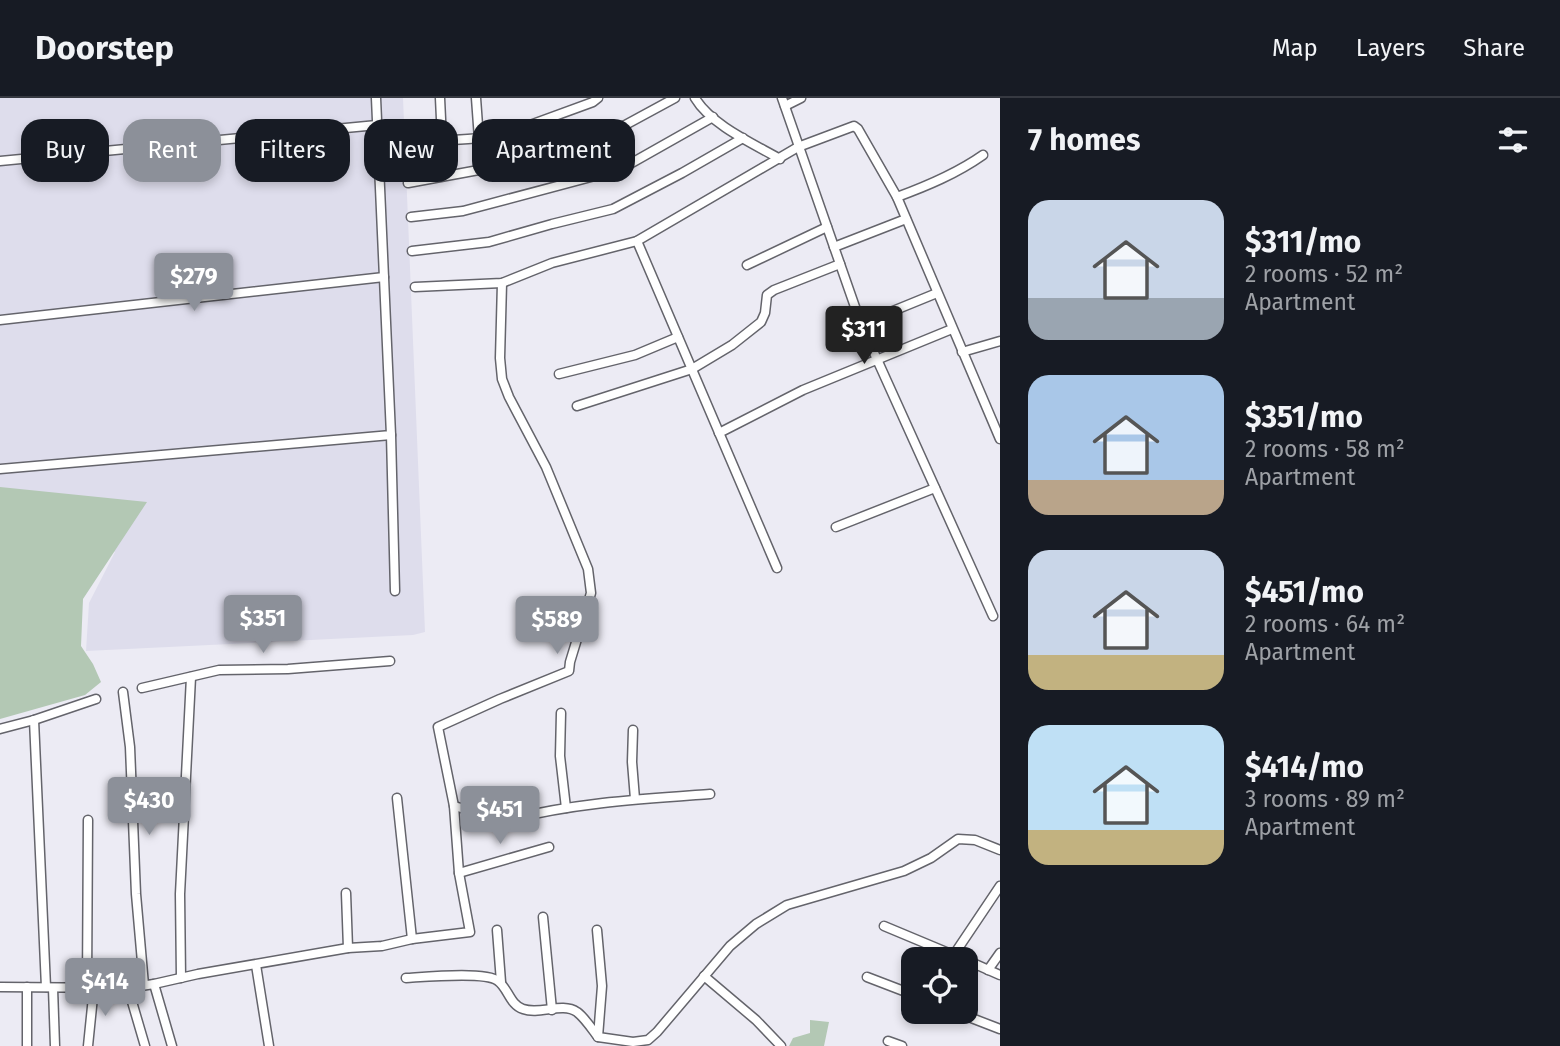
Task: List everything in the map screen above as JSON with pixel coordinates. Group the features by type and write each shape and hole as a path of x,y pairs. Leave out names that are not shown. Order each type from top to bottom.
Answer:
{"street":[{"path":"376,98 377,119"},
{"path":"440,98 441,119"},
{"path":"476,98 478,119"},
{"path":"546,119 598,98"},
{"path":"408,183 495,167 591,139 616,130 674,98"},
{"path":"695,98 713,117 780,159"},
{"path":"801,98 783,102 861,324 993,616"},
{"path":"411,217 463,211 621,169 713,117"},
{"path":"0,161 364,126"},
{"path":"415,287 502,283 552,263 637,241 798,147 854,127 858,129 897,197 1000,439"},
{"path":"412,251 489,242 613,209 743,138"},
{"path":"897,197 935,183 983,155"},
{"path":"380,182 395,591"},
{"path":"834,247 906,219"},
{"path":"747,265 827,227"},
{"path":"637,241 777,568"},
{"path":"577,406 692,369 732,345 761,322 767,295 774,290 840,264"},
{"path":"0,320 384,277"},
{"path":"0,977 0,987 128,988 348,948 382,946 412,939 470,932 459,873 454,806 438,727 569,671 591,593 587,569 551,480 502,379 502,283"},
{"path":"861,324 937,293"},
{"path":"719,433 803,390 953,329"},
{"path":"559,374 635,355 678,337"},
{"path":"962,352 1000,341"},
{"path":"0,469 391,435"},
{"path":"836,527 935,488"},
{"path":"142,688 219,670 288,669 390,661"},
{"path":"181,978 180,894 191,677"},
{"path":"123,692 130,747 136,894 149,985 172,1046"},
{"path":"0,729 96,699"},
{"path":"562,713 560,756 565,808"},
{"path":"34,720 49,987 55,1046"},
{"path":"633,730 635,799"},
{"path":"454,806 508,820 565,808 635,799 710,794"},
{"path":"397,799 412,939"},
{"path":"88,820 88,1046"},
{"path":"406,978 488,976 500,982 514,1003 522,1009 570,1009 579,1014 598,1037 633,1042 648,1040 730,946 756,924 788,905 904,871 931,858 958,839 975,839 1000,850"},
{"path":"459,873 550,846"},
{"path":"958,947 1000,886"},
{"path":"346,893 348,948"},
{"path":"543,917 552,1010"},
{"path":"884,926 929,947"},
{"path":"497,930 500,982"},
{"path":"597,930 602,986 598,1037"},
{"path":"988,970 1000,953"},
{"path":"256,965 269,1046"},
{"path":"978,966 1000,975"},
{"path":"704,976 756,1020 781,1046"},
{"path":"867,977 901,990"},
{"path":"27,987 27,1046"},
{"path":"128,988 145,1046"},
{"path":"978,1020 1000,1029"},
{"path":"888,1041 902,1046"}],"shaded area":[{"path":"0,98 403,98 404,119 364,119 364,182 406,182 425,632 413,635 86,651 89,603 115,552 0,529"}],"green space":[{"path":"0,487 147,502 83,599 81,646 101,682 85,695 0,719"},
{"path":"810,1020 829,1022 824,1046 789,1046 793,1038 810,1033"}]}
